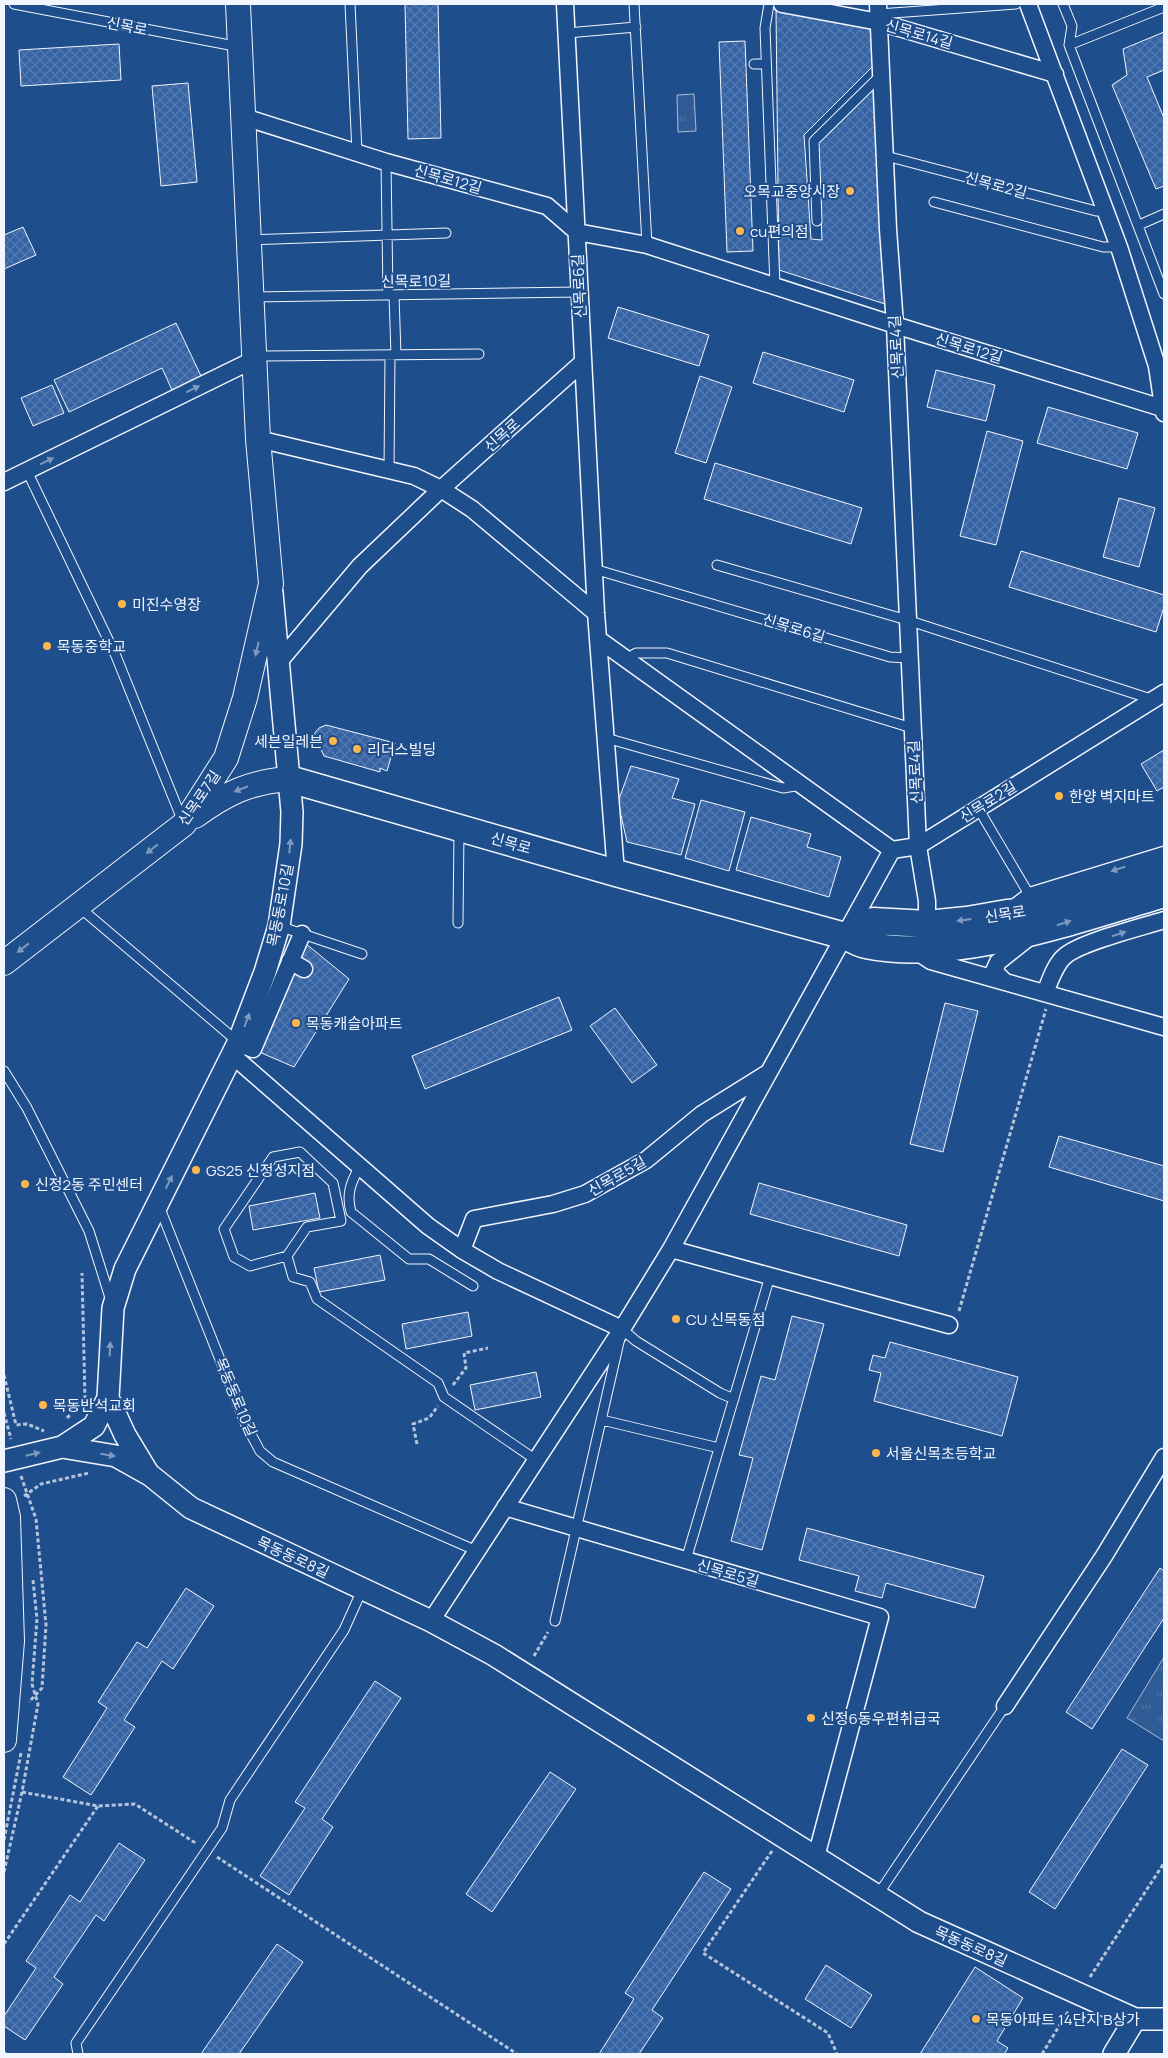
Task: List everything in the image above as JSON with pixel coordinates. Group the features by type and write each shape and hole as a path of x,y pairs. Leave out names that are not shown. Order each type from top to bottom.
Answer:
{"main road":[{"path":"238,4 258,439 271,584"},
{"name":"신목로7길","path":"4,963 184,824 226,758 246,698 271,584"},
{"path":"184,824 220,798 241,788 264,781 289,779"},
{"name":"신목로","path":"289,779 616,873 846,936 865,945 915,950 949,947 1036,932 1164,894"},
{"name":"신목로","path":"846,936 873,921 927,924 1025,912 1164,872"},
{"path":"4,1500 8,1517 12,1641 4,1740"}],"street":[{"name":"신목로6길","path":"565,4 596,614 616,873"},
{"name":"신목로14길","path":"782,4 879,13 1055,74"},
{"path":"1028,4 1119,247 1158,366 1163,410"},
{"name":"신목로4길","path":"879,13 918,846 927,902 927,924"},
{"name":"신목로12길","path":"244,117 386,162 547,206 577,232 647,245 895,326 1163,410"},
{"path":"4,482 255,359"},
{"name":"신목로","path":"278,663 360,566 440,489 583,362"},
{"path":"258,439 414,476 440,489 472,509 596,614"},
{"path":"271,584 289,779"},
{"path":"598,639 892,850 846,936"},
{"name":"신목로2길","path":"892,850 918,846 1159,697"},
{"name":"목동동로10길","path":"4,1461 94,1426 108,1398 113,1308 125,1269 235,1049 265,972 279,926 291,844 292,812 289,779"},
{"path":"1007,913 1030,896 1164,855"},
{"path":"1045,993 1058,965 1065,956 1080,947 1164,920"},
{"path":"1005,982 994,971 998,962 1036,932"},
{"path":"235,1049 253,1048 297,965 302,934"},
{"name":"신목로5길","path":"431,1621 622,1329 671,1248 846,936"},
{"name":"신목로","path":"915,950 931,961 1164,1027"},
{"path":"235,1049 360,1166 428,1226 462,1250 498,1271 622,1329"},
{"name":"신목로5길","path":"462,1250 474,1219 553,1204 585,1194 646,1160 702,1114 769,1072"},
{"path":"671,1248 949,1326"},
{"path":"108,1398 125,1435 150,1475"},
{"name":"목동동로8길","path":"57,1441 116,1456 150,1475 191,1508 431,1621 494,1655 919,1922 1135,2019"},
{"path":"1005,1706 1104,1556 1164,1458"},
{"name":"신목로5길","path":"505,1507 880,1617 816,1857"},
{"path":"1114,2054 1135,2019 1164,2019"}],"lane":[{"name":"신목로","path":"14,4 240,47"},
{"path":"350,4 357,152"},
{"path":"634,4 647,245"},
{"path":"769,4 765,28 768,191 775,286"},
{"path":"879,13 1016,4"},
{"path":"1064,4 1072,26 1069,45 1139,224 1164,294"},
{"path":"1069,45 1158,7"},
{"path":"567,33 636,27"},
{"path":"754,64 766,64"},
{"path":"817,222 814,141 881,74"},
{"name":"신목로2길","path":"886,156 1096,211 1107,211"},
{"path":"386,162 393,355 389,470"},
{"path":"934,202 1103,247 1119,247"},
{"path":"1139,224 1164,214"},
{"path":"249,240 446,233"},
{"name":"신목로10길","path":"252,297 580,292"},
{"path":"255,359 264,356 479,354"},
{"path":"27,471 116,656 184,824"},
{"path":"717,565 907,620 1159,697"},
{"name":"신목로6길","path":"594,569 890,657 909,658"},
{"path":"626,659 636,653 667,653 912,728"},
{"path":"606,738 783,788 802,785"},
{"path":"978,808 1030,896"},
{"path":"458,923 459,828"},
{"path":"78,906 235,1049"},
{"path":"279,926 362,954"},
{"path":"4,1071 27,1108 89,1231 113,1308"},
{"path":"300,1152 333,1183 340,1221 307,1227 287,1256 250,1266 234,1256 224,1229 273,1158 300,1152"},
{"path":"360,1166 349,1186 348,1201 351,1212 408,1259 429,1258 473,1286"},
{"name":"목동동로10길","path":"158,1204 246,1425 260,1451 273,1462 477,1551"},
{"path":"287,1256 294,1277 310,1282 317,1299 438,1383 444,1397 536,1460"},
{"path":"686,1560 770,1276"},
{"path":"622,1329 636,1342 720,1393 734,1399"},
{"name":"신목로5길","path":"577,1528 622,1329"},
{"path":"602,1420 719,1448"},
{"path":"555,1621 577,1528"},
{"path":"78,2054 76,2044 222,1828 230,1800 344,1630 363,1589"},
{"path":"877,1896 1005,1706"}],"path":[{"path":"949,1326 957,1317 1048,1005 1067,1011 1070,1000"},
{"path":"65,1420 84,1399 82,1273"},
{"path":"4,1375 16,1425 28,1424 57,1441"},
{"path":"523,1673 555,1621"},
{"path":"22,1792 98,1806 135,1804 202,1848"},
{"path":"4,1944 98,1806"},
{"path":"782,1836 703,1953 828,2033 837,2054"},
{"path":"210,1853 517,2054"},
{"path":"1042,2054 1164,1863"}],"green space":[{"path":"694,94 696,131 678,132 677,95"},
{"path":"1164,1657 1164,1741 1127,1718"}],"building":[{"path":"405,4 438,4 441,138 408,139"},
{"name":"오목교중앙시장","path":"776,10 870,27 873,66 804,135 811,239 822,240 818,142 875,86 885,304 779,270"},
{"path":"1164,32 1164,70 1147,77 1164,118 1164,186 1156,189 1112,85 1127,75 1123,49"},
{"path":"745,41 753,251 727,252 719,42"},
{"path":"119,44 121,80 21,86 19,50"},
{"path":"188,83 197,182 161,186 152,86"},
{"path":"23,227 36,255 4,269 4,235"},
{"path":"618,307 709,335 699,366 608,338"},
{"path":"176,323 201,376 172,390 162,368 69,412 54,380"},
{"path":"763,352 854,380 844,412 753,383"},
{"path":"936,370 995,385 986,421 927,407"},
{"path":"700,376 732,387 706,463 675,453"},
{"path":"52,385 64,413 33,426 21,398"},
{"path":"1048,407 1138,433 1127,469 1037,443"},
{"path":"987,431 1023,441 996,545 960,536"},
{"path":"715,463 862,508 851,544 704,499"},
{"path":"1119,498 1155,508 1139,567 1103,557"},
{"path":"1021,551 1164,595 1164,607 1156,632 1009,587"},
{"name":"리더스빌딩","path":"326,725 395,743 387,771 380,768 380,772 324,756 314,734 319,728"},
{"path":"1164,750 1164,787 1157,791 1141,764"},
{"path":"631,766 679,779 672,798 695,804 681,855 627,842 618,802"},
{"path":"701,800 745,812 729,871 685,858"},
{"path":"751,817 811,834 807,847 841,857 829,897 736,870"},
{"name":"목동캐슬아파트","path":"305,943 349,979 294,1067 257,1051"},
{"path":"559,997 572,1030 425,1089 412,1056"},
{"path":"945,1003 978,1011 943,1152 910,1144"},
{"path":"615,1008 657,1065 632,1083 590,1026"},
{"path":"1059,1136 1164,1166 1164,1201 1049,1167"},
{"path":"759,1183 907,1225 899,1256 750,1214"},
{"path":"315,1193 320,1218 253,1230 249,1206"},
{"path":"380,1255 385,1280 319,1292 314,1268"},
{"path":"468,1312 472,1336 406,1349 402,1324"},
{"path":"792,1316 824,1324 762,1550 731,1541 753,1458 739,1455 761,1376 775,1380"},
{"path":"890,1342 1018,1377 1002,1436 874,1401 881,1373 869,1370 873,1355 885,1358"},
{"path":"536,1372 541,1397 475,1410 470,1385"},
{"path":"807,1528 984,1576 975,1608 886,1583 882,1598 855,1591 859,1576 799,1560"},
{"path":"1160,1568 1164,1571 1164,1618 1092,1729 1066,1712"},
{"path":"186,1588 214,1606 173,1669 162,1661 124,1720 135,1727 91,1795 63,1777 107,1708 98,1702 137,1642 147,1648"},
{"path":"375,1681 401,1698 322,1819 333,1827 289,1895 260,1876 305,1808 295,1802"},
{"path":"1122,1749 1148,1765 1055,1909 1029,1892"},
{"path":"550,1772 576,1789 492,1912 466,1894"},
{"path":"119,1843 145,1860 104,1921 96,1915 54,1977 63,1984 25,2040 4,2026 4,2016 36,1968 26,1961 70,1895 80,1902"},
{"path":"704,1872 731,1889 652,2010 663,2018 639,2054 599,2054 634,1999 625,1993"},
{"path":"277,1944 303,1962 239,2054 201,2054"},
{"path":"826,1965 872,1995 851,2028 805,1999"},
{"name":"목동아파트 14단지 B상가","path":"975,1967 1023,1998 997,2041 1008,2048 1004,2054 920,2054"}],"place":[{"name":"오목교중앙시장","path":"850,191"},
{"name":"cu편의점","path":"740,231"},
{"name":"미진수영장","path":"122,604"},
{"name":"목동중학교","path":"47,646"},
{"name":"세븐일레븐","path":"333,741"},
{"name":"리더스빌딩","path":"357,749"},
{"name":"한양 벽지마트","path":"1059,796"},
{"name":"목동캐슬아파트","path":"296,1023"},
{"name":"GS25 신정성지점","path":"196,1170"},
{"name":"신정2동 주민센터","path":"25,1184"},
{"name":"CU 신목동점","path":"676,1319"},
{"name":"목동반석교회","path":"43,1405"},
{"name":"서울신목초등학교","path":"876,1453"},
{"name":"신정6동우편취급국","path":"811,1718"},
{"name":"목동아파트 14단지 B상가","path":"976,2019"}]}
